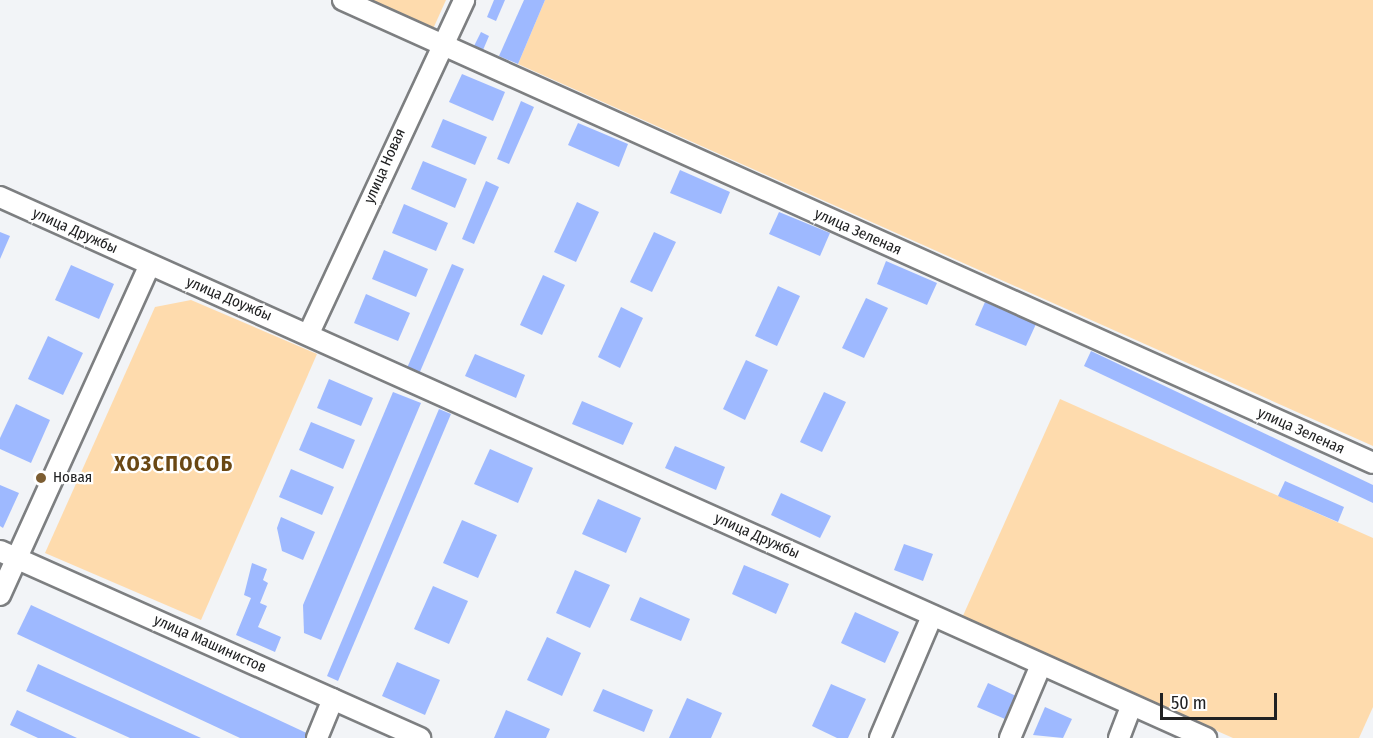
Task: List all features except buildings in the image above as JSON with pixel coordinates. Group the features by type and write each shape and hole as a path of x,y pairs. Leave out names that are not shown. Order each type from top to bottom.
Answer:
{"street":[{"name":"улица Зеленая","path":"343,0 443,47 1373,462"},
{"name":"улица Новая","path":"309,333 464,0"},
{"name":"улица Дружбы","path":"0,196 150,265"},
{"name":"улица Доужбы","path":"150,265 309,333"},
{"path":"0,595 8,554 56,472 150,265"},
{"name":"улица Дружбы","path":"309,333 1206,738"},
{"name":"улица Машинистов","path":"8,554 420,738"},
{"path":"880,738 932,616"},
{"path":"1010,738 1041,665"},
{"path":"317,738 333,699"},
{"path":"1119,738 1131,706"}],"shaded area":[{"path":"338,0 446,0 428,40"},
{"path":"545,0 1373,0 1373,446 518,64"},
{"path":"191,300 317,354 201,620 45,553 155,307"},
{"path":"1060,399 1373,538 1373,707 1359,738 1233,738 962,618"}],"place":[{"name":"Новая","path":"41,478"}],"district":[{"name":"ХОЗСПОСОБ","path":"174,464"}]}
